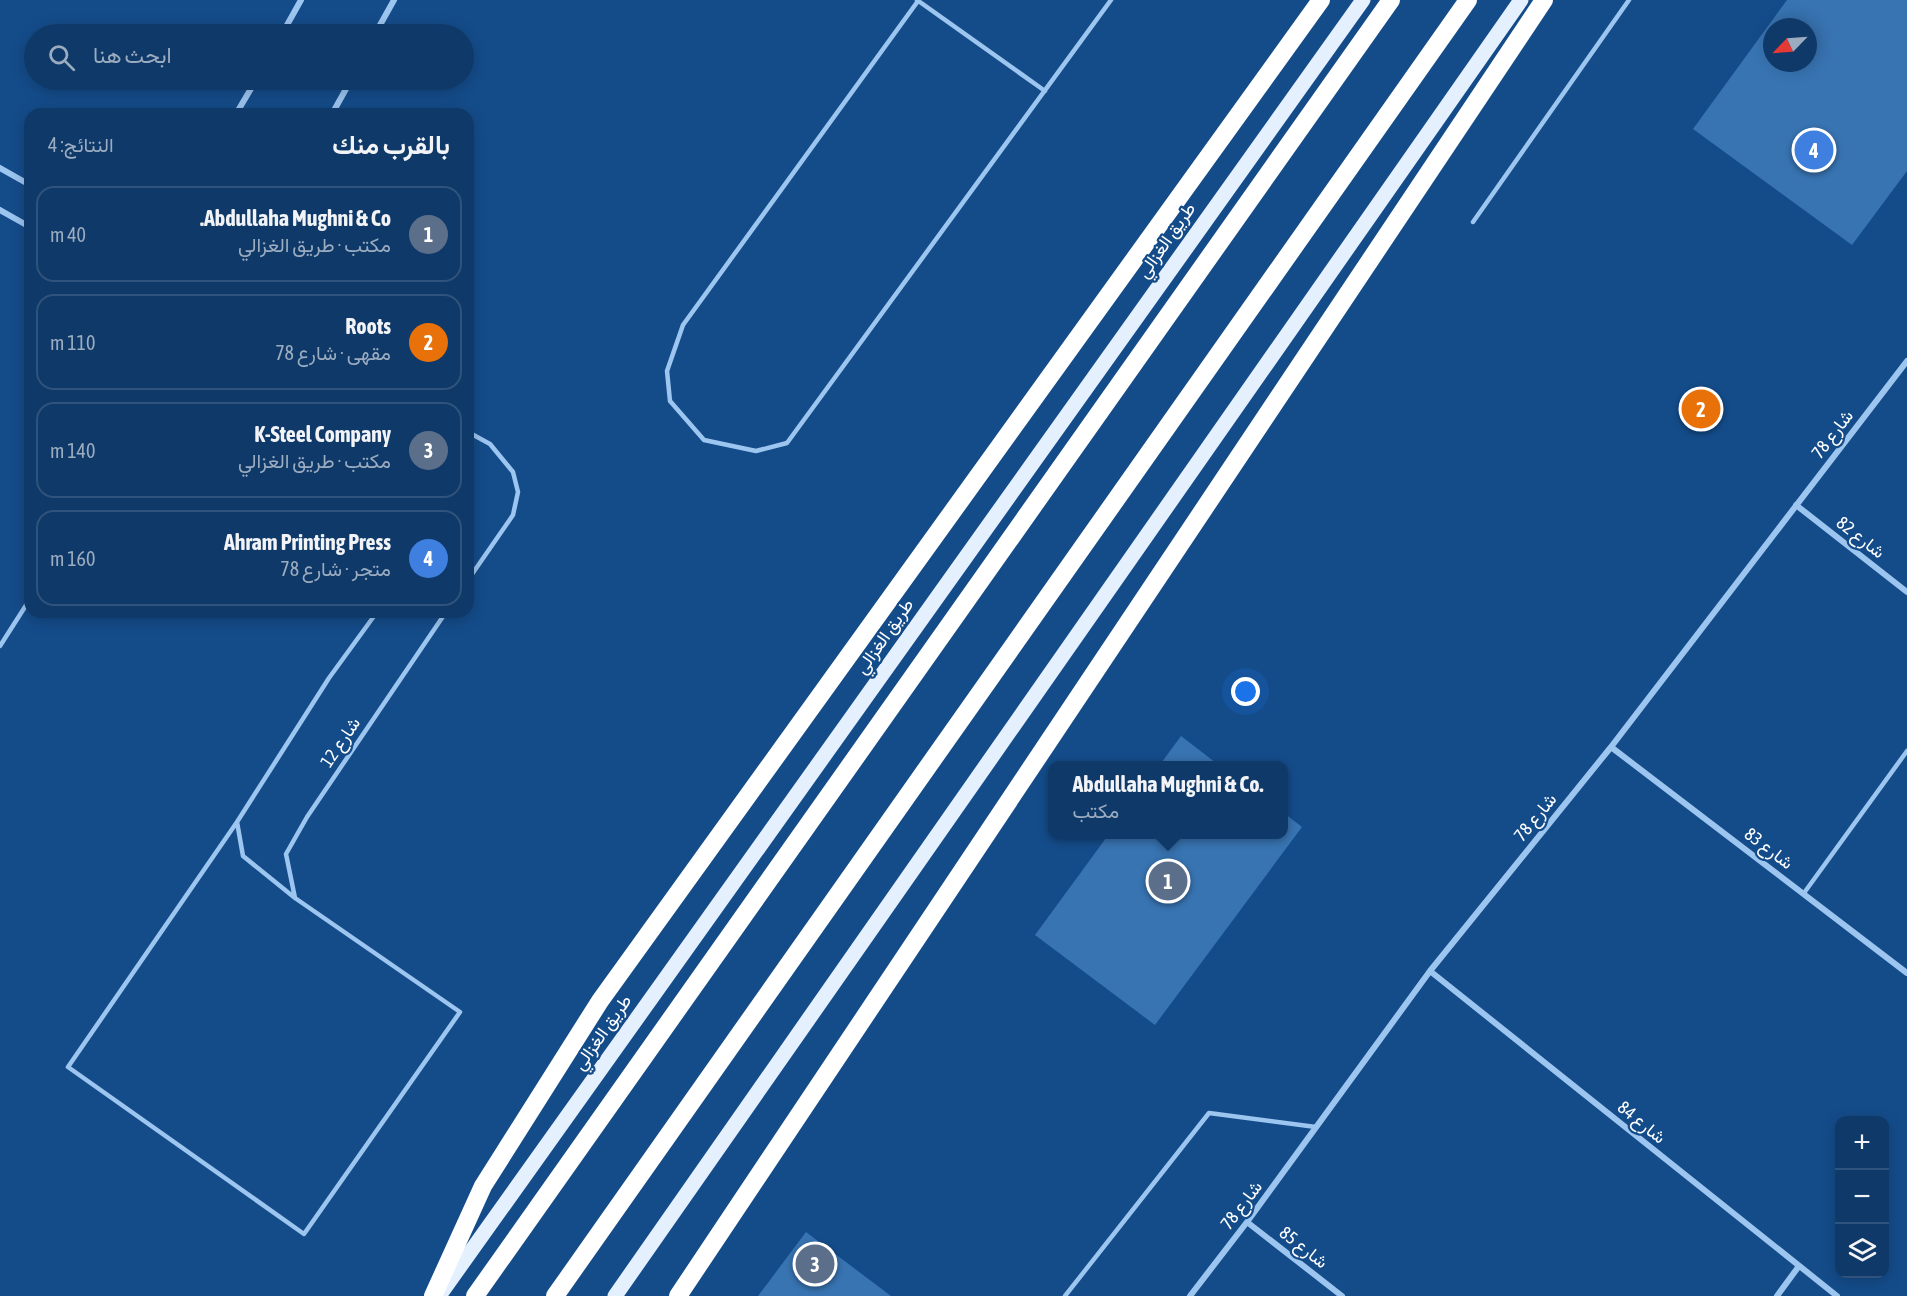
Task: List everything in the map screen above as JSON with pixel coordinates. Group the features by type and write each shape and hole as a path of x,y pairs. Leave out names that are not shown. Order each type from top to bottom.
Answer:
{"highway":[{"path":"433,1296 483,1186 600,1001 1321,0"},
{"path":"475,1296 1391,0"},
{"path":"555,1296 1468,0"},
{"path":"678,1296 1544,0"}],"main road":[{"name":"طريق الغزالي","path":"439,1296 1363,0"},
{"path":"615,1296 1521,0"}],"street":[{"path":"288,24 301,0"},
{"path":"381,24 394,0"},
{"path":"240,108 250,90"},
{"path":"335,108 345,90"},
{"path":"0,168 24,182"},
{"path":"0,210 24,224"},
{"name":"شارع 78","path":"1190,1296 1247,1222 1430,971 1611,747 1907,361"},
{"name":"شارع 82","path":"1796,506 1907,592"},
{"name":"شارع 83","path":"1611,747 1907,973"},
{"name":"شارع 84","path":"1430,971 1837,1296"},
{"name":"شارع 85","path":"1247,1222 1342,1296"},
{"path":"1777,1296 1799,1266"}],"lane":[{"path":"1046,91 917,0 683,325 667,371 670,401 704,440 756,451 787,443 1046,91 1111,0"},
{"path":"1473,222 1629,0"},
{"path":"474,435 490,444 513,472 518,492 513,515 474,571"},
{"path":"0,646 24,608"},
{"path":"237,822 243,856 295,898 460,1012 304,1234 68,1067 237,822 329,678 373,618"},
{"name":"شارع 12","path":"295,898 286,854 307,817 442,618"},
{"path":"1804,893 1907,751"},
{"path":"1065,1296 1209,1113 1316,1127"}],"building":[{"path":"1787,0 1907,0 1907,171 1852,245 1693,129 1763,33 1763,72 1817,72 1817,18 1774,18"},
{"path":"1181,736 1214,761 1163,761"},
{"path":"1288,816 1302,827 1155,1025 1035,935 1105,839 1288,839"},
{"path":"806,1232 891,1296 758,1296"}],"place":[{"name":"Ahram Printing Press","path":"1814,150"},
{"name":"Roots","path":"1701,409"},
{"name":"Abdullaha Mughni & Co.","path":"1168,881"},
{"name":"K-Steel Company","path":"815,1264"}]}
